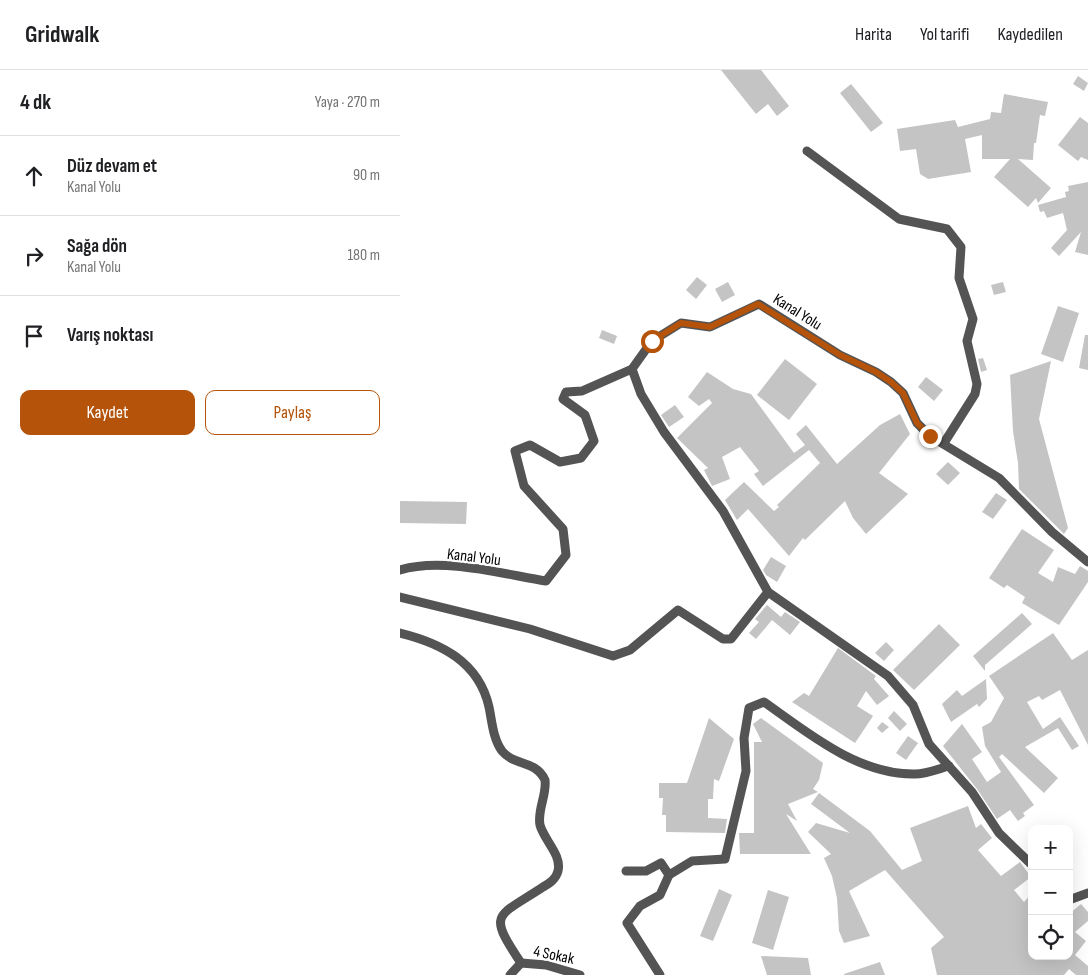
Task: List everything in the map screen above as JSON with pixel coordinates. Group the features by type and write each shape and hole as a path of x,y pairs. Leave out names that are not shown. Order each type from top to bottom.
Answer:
{"street":[{"path":"806,150 899,219 947,229 961,247 960,278 973,319 966,342 977,384 975,394 944,443"},
{"name":"Kanal Yolu","path":"400,570 411,566 456,566 546,581 566,555 563,529 524,486 515,450 530,444 560,462 581,458 594,441 585,415 563,399 566,392 582,391 632,369 652,341 681,323 710,327 758,304 840,355 876,372 891,382 903,393 917,423 930,436 998,478 1052,532 1088,562"},
{"path":"632,369 641,394 664,432 723,512 768,592 888,676 912,705 929,744 972,792 1000,833 1028,861"},
{"path":"400,597 530,630 613,656 630,650 678,610 722,639 731,639 768,592"},
{"path":"400,633 437,645 468,666 485,693 496,740 502,751 512,759 538,769 545,780 540,820 543,833 559,862 558,873 549,883 505,912 499,920 500,931 521,963 510,975"},
{"path":"660,975 627,923 640,906 660,895 669,875 692,861 725,859 746,771 744,738 749,708 764,702 841,754 881,770 916,775 949,766"},
{"path":"626,871 646,871 661,863 669,875"},
{"path":"1073,899 1088,893"},
{"name":"4 Sokak","path":"521,963 546,965 580,975"}],"building":[{"path":"721,70 761,70 789,106 777,116 768,104 756,114"},
{"path":"1078,76 1088,83 1084,91 1073,84"},
{"path":"851,84 883,123 871,132 840,93"},
{"path":"1004,94 1048,102 1045,116 1040,115 1036,143 1034,143 1033,160 1018,159 1051,188 1038,203 1036,198 1028,207 994,177 1010,159 982,159 982,135 965,139 971,172 928,179 920,174 916,149 900,151 897,129 955,120 958,127 990,119 991,112 1001,113"},
{"path":"1080,117 1088,123 1088,160 1081,157 1078,161 1058,145"},
{"path":"1088,182 1088,255 1075,252 1081,232 1059,256 1051,248 1067,230 1063,213 1047,218 1044,211 1040,212 1038,205 1066,197 1065,192 1069,191 1068,186"},
{"path":"697,277 707,285 696,299 686,290"},
{"path":"728,282 735,295 722,302 715,289"},
{"path":"1003,282 1006,292 994,295 991,285"},
{"path":"1058,306 1079,313 1063,362 1041,354"},
{"path":"602,330 617,336 614,344 599,338"},
{"path":"1085,335 1088,335 1088,370 1079,368"},
{"path":"983,358 987,370 981,372 978,359"},
{"path":"785,359 817,384 789,420 757,395"},
{"path":"1051,361 1039,419 1068,528 1064,534 1019,489 1018,463 1013,431 1010,375"},
{"path":"707,372 733,389 751,394 794,453 805,445 796,434 806,425 837,464 880,425 900,414 910,434 879,473 908,494 866,534 853,518 845,501 805,540 803,538 789,556 748,509 737,520 725,500 744,482 774,511 779,507 777,505 820,463 809,450 763,486 754,474 759,471 740,447 722,457 730,479 712,486 704,470 708,468 677,438 712,403 709,399 699,406 688,397"},
{"path":"926,377 943,390 934,401 918,387"},
{"path":"675,405 684,417 669,427 661,415"},
{"path":"948,462 960,473 948,485 936,474"},
{"path":"996,493 1007,500 993,519 982,512"},
{"path":"400,501 467,502 466,524 400,523"},
{"path":"1022,529 1054,550 1038,573 1053,582 1058,567 1075,574 1080,566 1088,571 1088,582 1059,625 1022,603 1025,597 1007,585 1004,588 989,578"},
{"path":"771,557 786,566 777,582 766,575 763,570"},
{"path":"767,605 781,617 785,612 800,622 790,635 772,620 756,639 749,633 759,622 755,619"},
{"path":"1022,613 1032,624 985,665 985,671 973,656"},
{"path":"939,624 960,645 914,690 893,670"},
{"path":"1053,633 1072,660 1088,650 1088,745 1060,690 1042,700 1039,696 1027,702 1043,729 1060,717 1079,746 1072,750 1058,728 1025,747 1058,778 1044,793 1002,754 999,757 1034,805 1023,813 1025,816 1018,821 1010,810 997,819 977,789 943,746 962,724 982,752 972,759 987,782 1001,772 985,746 982,727 991,722 1004,698 989,676"},
{"path":"886,642 894,650 884,661 875,653"},
{"path":"838,648 876,676 874,679 889,696 877,705 866,691 857,706 873,716 855,743 792,702 804,693 809,696"},
{"path":"986,679 987,699 979,707 977,704 951,722 942,704 957,690 962,696"},
{"path":"894,711 907,724 900,731 888,718"},
{"path":"709,718 734,739 719,781 714,779 713,799 708,799 708,818 727,819 725,833 666,832 666,815 662,815 663,798 659,798 659,783 687,783"},
{"path":"761,718 823,763 819,780 813,789 818,792 788,804 797,821 786,814 811,854 740,854 739,833 754,833 754,742 762,742 753,724"},
{"path":"882,722 889,727 882,733 877,728"},
{"path":"908,736 918,743 906,760 896,753"},
{"path":"819,793 870,831 902,870 922,861 910,828 968,806 976,828 981,824 992,838 978,850 1001,876 1020,862 1028,873 1028,879 1014,890 1024,902 1028,898 1028,960 1073,960 1073,911 1081,904 1088,912 1088,921 1075,932 1086,941 1075,955 1088,966 1088,975 1076,975 1069,969 1064,975 937,975 931,948 944,937 885,870 849,891 870,936 844,943 839,931 837,898 832,876 824,858 831,854 808,832 816,823 850,833 811,804"},
{"path":"719,889 732,895 713,941 700,936"},
{"path":"768,890 789,897 773,950 752,943"},
{"path":"761,956 808,958 811,975 767,975"},
{"path":"880,962 885,975 844,975 844,974"}],"route":[{"path":"652,341 681,323 710,327 758,304 840,355 876,372 891,382 903,393 917,423 930,436"}]}
